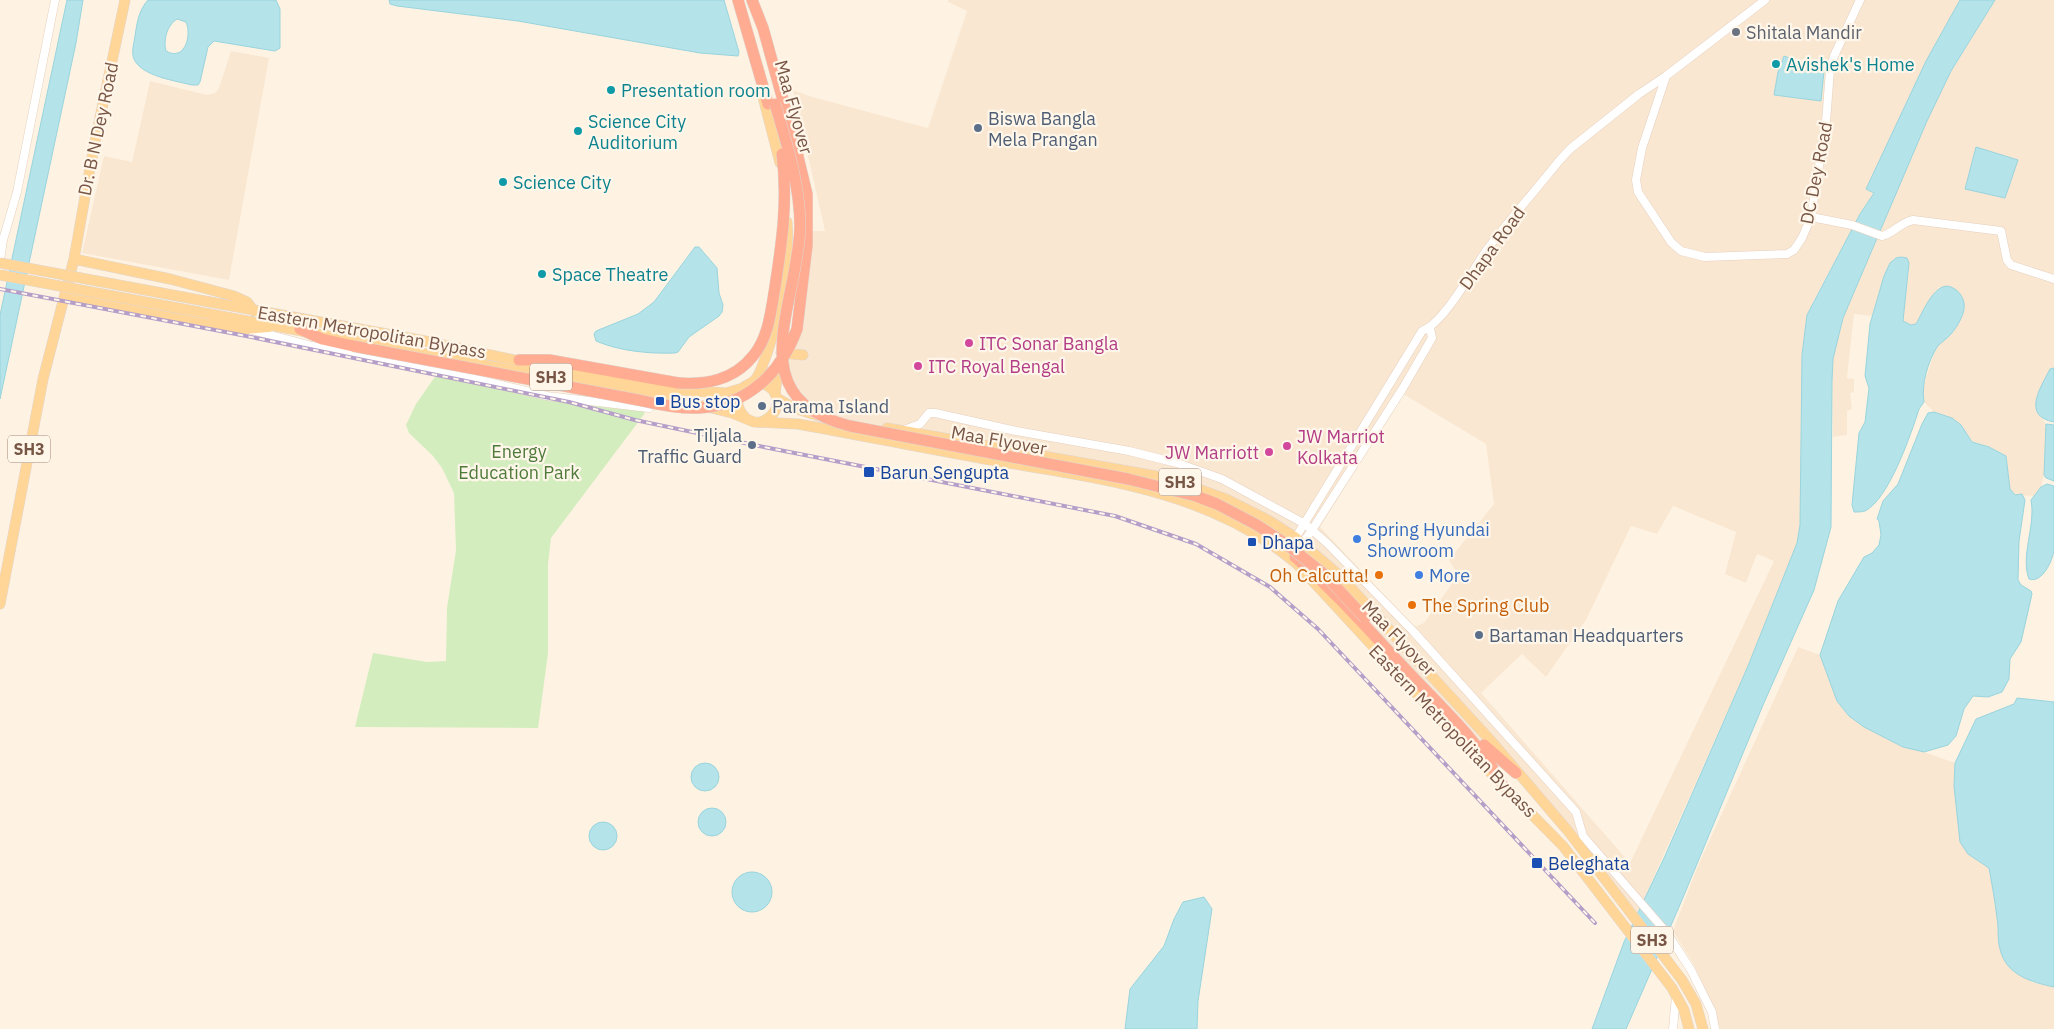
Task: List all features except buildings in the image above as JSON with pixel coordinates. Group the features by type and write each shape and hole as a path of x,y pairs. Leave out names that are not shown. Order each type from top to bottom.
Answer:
{"highway":[{"name":"Maa Flyover","path":"738,0 782,154 790,190 792,235 790,264 775,353 784,388 798,407 820,422 836,428 1070,471 1155,489 1214,508 1256,530 1294,556 1365,622 1472,734 1516,772"},
{"name":"Maa Flyover","path":"745,0 784,134 795,180 800,229 795,272 782,336 782,357 788,383 798,400 822,417 850,426 1119,477 1196,496 1217,504 1257,525 1286,544 1324,574 1486,756 1502,784"},
{"path":"300,329 322,339 353,346 676,407 696,408 722,405 742,398 758,387 784,359 797,329 806,267 808,220 801,164 763,28 751,0"},
{"path":"519,360 549,360 688,383 702,383 722,379 743,366 754,355 762,341 771,308 784,225 785,180 782,154"}],"main road":[{"name":"Dr. B N Dey Road","path":"74,260 92,152 125,0"},
{"path":"734,0 776,143 788,226 785,270 770,342 762,368 754,381 746,386 738,401 742,415 747,419"},
{"path":"751,0 793,154 802,198 801,249 793,302 781,353 776,408 773,415 761,422"},
{"name":"SH3","path":"0,604 43,379 74,260 170,279 234,296 247,302 254,311"},
{"name":"Eastern Metropolitan Bypass","path":"0,262 676,390 726,393 746,386"},
{"path":"0,275 278,326"},
{"name":"SH3","path":"66,295 250,329 278,326 300,329 674,400 732,413 761,422 815,427 1153,492 1200,506 1225,517 1257,535 1284,554"},
{"path":"781,353 803,355"},
{"name":"SH3","path":"746,386 754,382 767,385 776,396"},
{"name":"Eastern Metropolitan Bypass","path":"776,396 786,405 815,415 1167,478 1226,499 1268,520 1299,541 1340,576 1445,689 1568,831 1677,973 1696,1004 1703,1029"},
{"name":"Eastern Metropolitan Bypass","path":"1284,554 1297,564 1502,784 1563,846 1676,995"},
{"name":"SH3","path":"1676,995 1684,1010 1689,1029"}],"street":[{"path":"0,262 2,240 17,192 55,0"},
{"name":"Dhapa Road","path":"1284,554 1299,541 1305,524 1422,331 1430,328 1453,300 1492,244 1564,155 1638,94 1666,76 1765,0"},
{"name":"DC Dey Road","path":"1666,76 1642,148 1636,180 1638,192 1671,242 1681,251 1705,257 1777,256 1794,250 1811,218 1826,122 1830,70 1834,56 1860,0"},
{"path":"1811,218 1852,225 1882,236 1903,222 1913,220 2001,231 2007,260 2011,265 2054,279"},
{"path":"1299,541 1312,530 1403,388 1432,338 1430,328"},
{"path":"250,329 312,346 436,369 547,396 649,408"},
{"path":"902,430 916,427 929,413 935,413 1024,432 1129,451 1178,463 1222,479 1305,524 1417,636 1576,812 1583,836 1667,933 1691,970 1708,1003 1715,1029"},
{"path":"1673,1029 1676,995"}],"shaded area":[{"path":"948,0 1960,0 1926,61 1866,189 1874,193 1860,214 1813,302 1801,416 1800,525 1797,543 1748,666 1635,919 1538,796 1479,741 1324,574 1217,504 837,423 791,389 787,354 792,341 808,231 825,231 793,90 928,128 967,11 948,2","holes":["1403,394 1486,444 1494,504 1449,560 1458,575 1424,623 1414,627 1320,527","1673,506 1736,532 1725,574 1746,583 1757,554 1774,561 1630,863 1481,693 1522,654 1546,677 1586,620 1631,526 1657,534"]},
{"path":"1995,0 2054,0 2054,368 2050,369 2040,389 2037,411 2046,424 2044,475 2041,487 2035,496 2015,495 2010,490 2006,456 1989,447 1972,442 1961,425 1934,412 1924,402 1922,390 1933,356 1938,345 1951,335 1965,306 1963,301 1939,287 1916,324 1911,325 1902,321 1909,272 1909,263 1906,258 1884,276 1872,316 1854,314 1847,378 1854,379 1854,392 1850,393 1852,409 1847,411 1847,435 1833,437 1833,359 1843,318 1926,121 1951,72"},
{"path":"231,51 269,58 229,280 82,253 104,156 132,162 150,81 207,95 215,93 219,88"},
{"path":"1798,647 1820,655 1837,701 1849,716 1864,727 1903,747 1955,763 1955,797 1968,854 1989,868 1998,920 1999,948 2031,982 2054,987 2054,1029 1720,1029 1715,1010 1694,965 1673,931 1697,868"}],"green space":[{"name":"Energy Education Park","path":"439,371 642,410 645,413 551,538 548,564 548,653 538,728 355,727 373,653 427,662 446,661 447,608 456,550 454,493 442,468 433,456 409,433 406,425 416,404"}],"water":[{"path":"67,0 83,0 76,43 0,399 0,315"},
{"path":"148,0 276,0 280,9 280,48 275,51 214,41 208,47 198,85 160,77 144,70 138,65 133,56 140,12","holes":["177,19 186,22 188,34 185,46 178,53 166,51 168,29"]},
{"path":"389,0 724,0 739,52 738,56 700,53 518,21 397,6 390,4"},
{"path":"1960,0 1995,0 1951,71 1927,121 1843,318 1833,359 1831,527 1814,590 1763,705 1626,1029 1592,1029 1624,942 1664,858 1748,666 1797,543 1800,525 1802,355 1807,315 1860,214 1874,193 1866,189 1926,61"},
{"path":"1784,56 1824,71 1821,101 1774,95 1778,72"},
{"path":"1976,147 2018,160 2005,198 1965,189"},
{"path":"695,247 699,247 717,268 719,293 723,305 719,316 689,337 678,352 675,353 634,351 596,341 594,334 596,331 638,314 654,302"},
{"path":"1896,258 1907,258 1909,263 1903,321 1911,325 1916,324 1931,298 1941,288 1947,286 1955,289 1960,294 1964,303 1964,311 1956,328 1937,347 1931,359 1924,381 1924,402 1919,409 1905,449 1891,480 1874,504 1865,511 1854,512 1852,505 1859,433 1865,422 1869,388 1865,376 1870,324 1884,276 1890,263"},
{"path":"2054,368 2054,422 2044,419 2038,414 2036,400 2050,369"},
{"path":"1934,412 1952,418 1961,425 1972,442 1989,447 2006,456 2010,489 2015,495 2022,494 2025,500 2019,541 2018,580 2032,594 2021,642 2010,659 2009,679 2002,692 1988,697 1973,696 1964,709 1956,736 1948,745 1924,752 1903,747 1864,727 1849,716 1837,701 1820,655 1838,601 1864,557 1872,553 1879,545 1881,535 1877,519 1883,501 1898,484 1928,413"},
{"path":"2046,424 2054,425 2054,481 2046,478 2044,475"},
{"path":"2047,484 2054,486 2054,550 2046,570 2034,580 2029,579 2026,561 2032,520 2031,500 2041,487"},
{"path":"2017,698 2054,702 2054,987 2028,980 2014,971 2003,958 1999,945 1998,922 1989,868 1968,854 1960,842 1954,786 1955,763 1976,719 2014,704"},
{"path":"705,763 715,767 719,777 715,787 705,791 695,787 691,777 695,767"},
{"path":"712,808 722,812 726,822 722,832 712,836 702,832 698,822 702,812"},
{"path":"603,822 613,826 617,836 613,846 603,850 593,846 589,836 593,826"},
{"path":"756,872 763,875 769,881 772,892 771,900 763,909 756,912 748,912 741,909 733,900 732,888 735,881 744,873"},
{"path":"1204,897 1212,909 1198,1001 1197,1029 1125,1029 1130,989 1164,946 1174,919 1183,902"}],"railway":[{"path":"0,289 241,335 569,402 635,420 759,446 1115,516 1196,544 1270,587 1318,629 1595,923"}],"place":[{"name":"Shitala Mandir","path":"1736,32"},
{"name":"Avishek's Home","path":"1776,64"},
{"name":"Presentation room","path":"611,90"},
{"name":"Biswa Bangla Mela Prangan","path":"978,128"},
{"name":"Science City Auditorium","path":"578,131"},
{"name":"Science City","path":"503,182"},
{"name":"Space Theatre","path":"542,274"},
{"name":"ITC Sonar Bangla","path":"969,343"},
{"name":"ITC Royal Bengal","path":"918,366"},
{"name":"Bus stop","path":"660,401"},
{"name":"Parama Island","path":"762,406"},
{"name":"Tiljala Traffic Guard","path":"752,445"},
{"name":"JW Marriot Kolkata","path":"1287,446"},
{"name":"JW Marriott","path":"1269,452"},
{"name":"Barun Sengupta","path":"869,472"},
{"name":"Spring Hyundai Showroom","path":"1357,539"},
{"name":"Dhapa","path":"1252,542"},
{"name":"Oh Calcutta!","path":"1379,575"},
{"name":"More","path":"1419,575"},
{"name":"The Spring Club","path":"1412,605"},
{"name":"Bartaman Headquarters","path":"1479,635"},
{"name":"Beleghata","path":"1537,863"}]}
